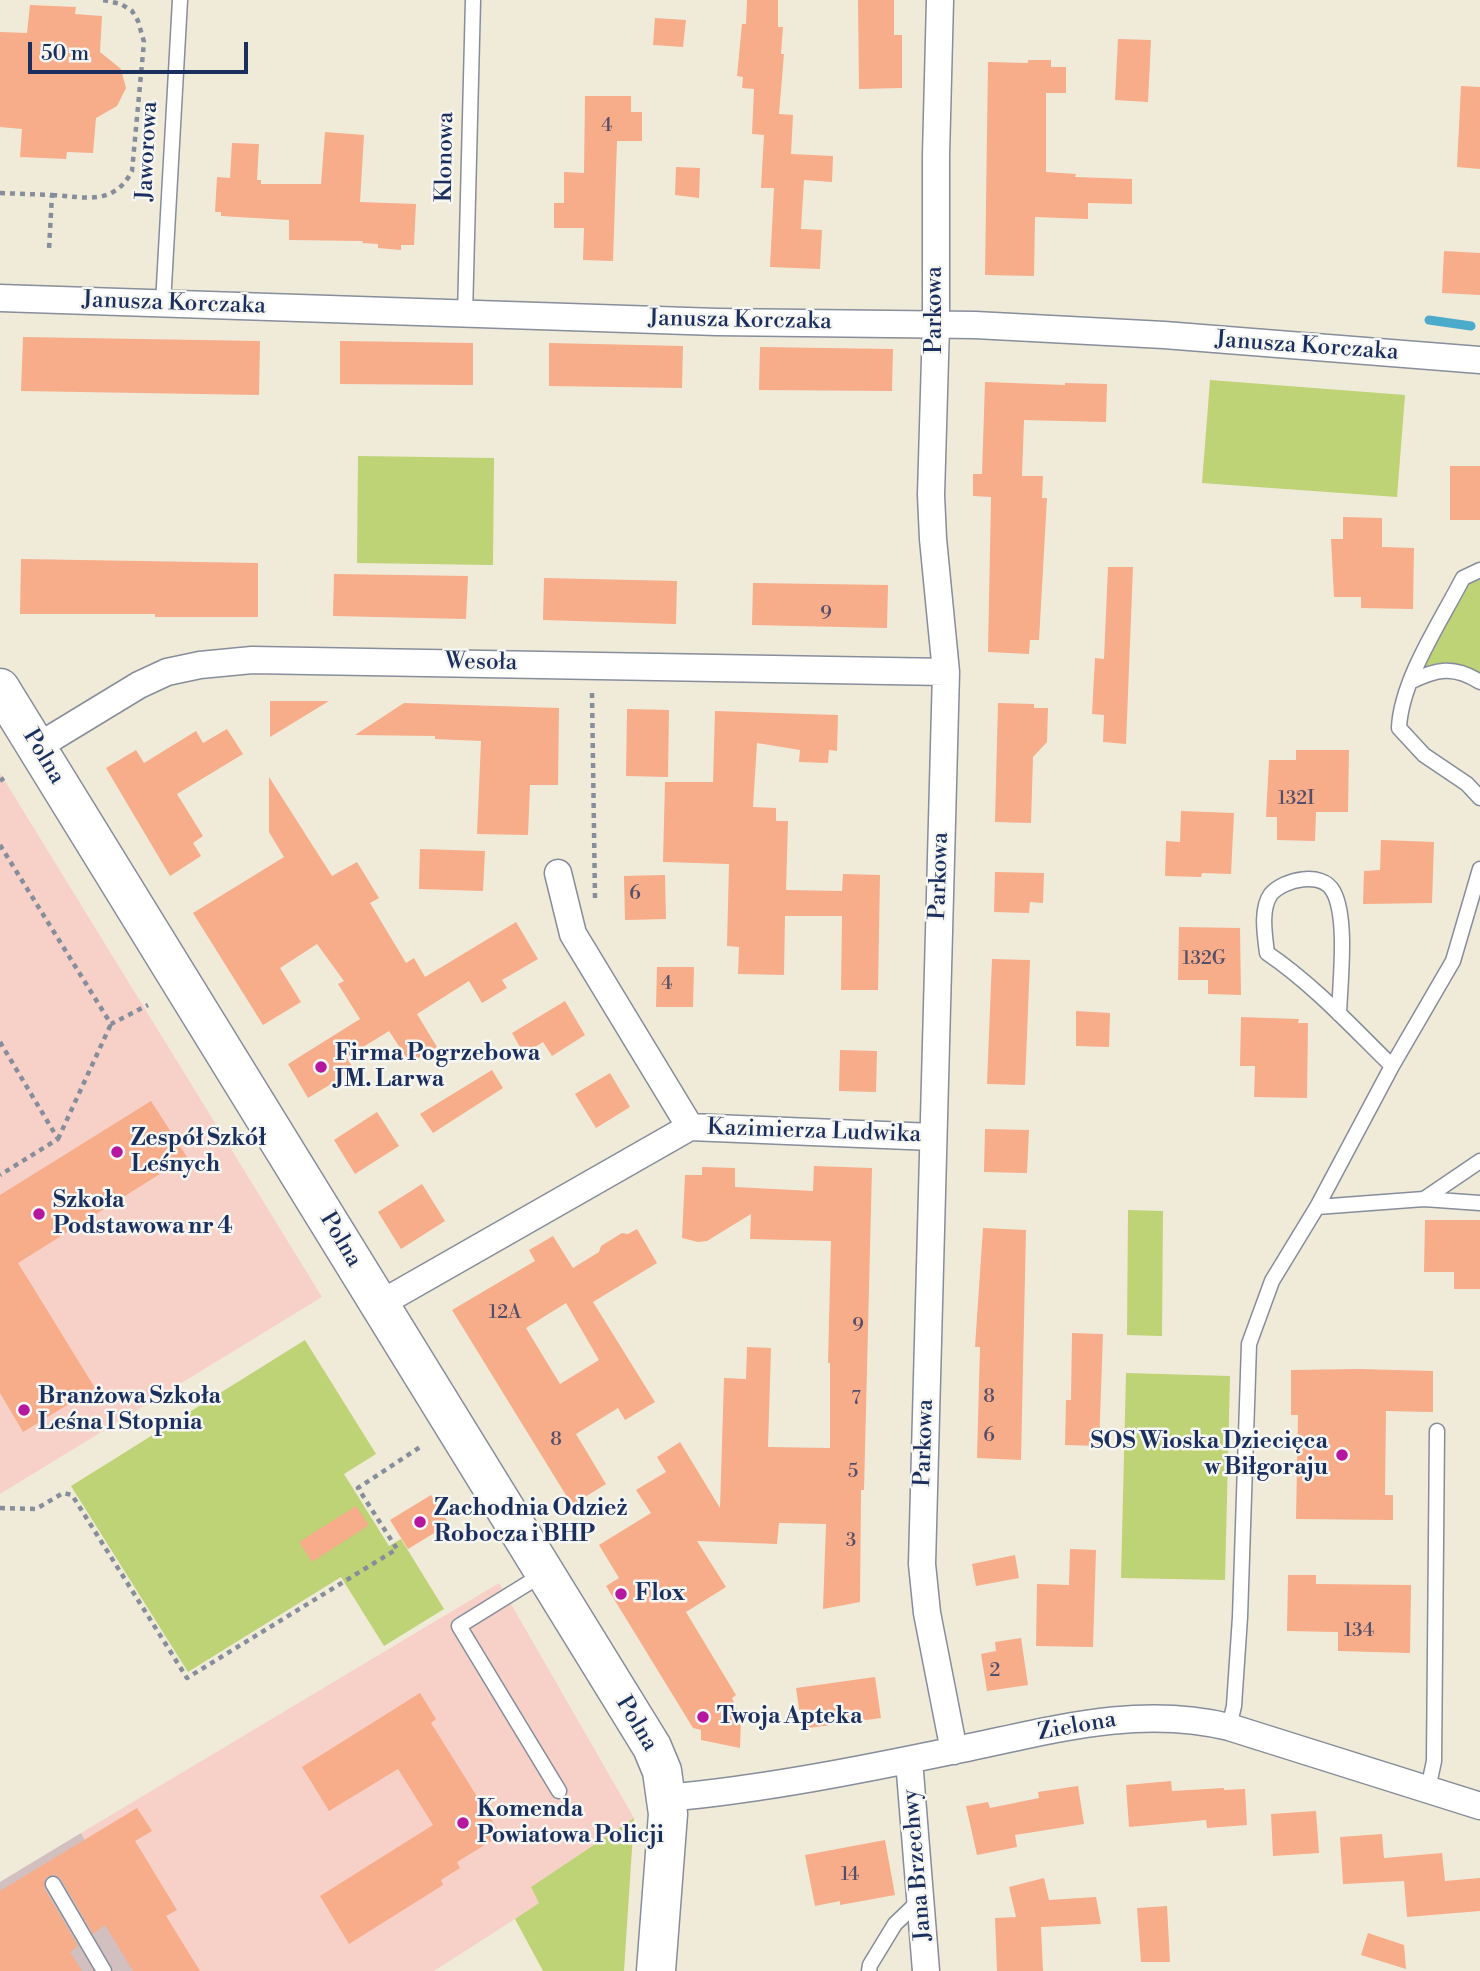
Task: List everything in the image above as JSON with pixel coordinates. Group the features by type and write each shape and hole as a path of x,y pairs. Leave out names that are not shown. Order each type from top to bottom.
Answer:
{"street":[{"name":"Parkowa","path":"940,0 931,516 946,672 922,1564 927,1613 954,1751"},
{"name":"Janusza Korczaka","path":"0,298 742,323 936,324 1164,335 1480,360"},
{"name":"Wesoła","path":"37,747 139,685 167,672 200,665 297,659 946,672"},
{"name":"Polna","path":"0,688 652,1747 662,1771 667,1798 667,1833 656,1971"},
{"name":"Kazimierza Ludwika","path":"558,873 573,934 690,1127 933,1137"},
{"path":"378,1305 690,1127"},
{"name":"Zielona","path":"667,1798 763,1787 1115,1719 1176,1718 1228,1727 1480,1806"},
{"name":"Jana Brzechwy","path":"909,1760 926,1971"}],"lane":[{"name":"Jaworowa","path":"163,304 180,0"},
{"name":"Klonowa","path":"465,315 473,0"},
{"path":"1480,570 1463,578 1409,682 1400,709 1399,728 1424,755 1467,784 1480,798"},
{"path":"1409,682 1427,673 1446,670 1466,673 1480,682"},
{"path":"1228,1727 1234,1706 1240,1617 1249,1344 1272,1281 1317,1207 1392,1066 1453,961 1480,869"},
{"path":"1339,1014 1341,916 1333,890 1321,881 1307,878 1284,885 1271,895 1266,908 1267,953 1297,973 1392,1066"},
{"path":"1424,1199 1480,1161"},
{"path":"1317,1207 1424,1199 1480,1203"},
{"path":"1428,1789 1434,1761 1437,1431"},
{"path":"545,1574 458,1626 559,1791"},
{"path":"53,1884 104,1971"},
{"path":"869,1971 895,1924 921,1899"}],"path":[{"path":"0,193 94,197 111,195 122,186 132,171 144,42 132,11 121,4 103,0"},
{"path":"49,249 52,195"},
{"path":"592,665 595,907"},
{"path":"0,782 8,775"},
{"path":"0,845 111,1024"},
{"path":"0,1175 58,1139 111,1024 148,1004"},
{"path":"0,1042 58,1139"},
{"path":"0,1508 36,1508 63,1493 72,1495 187,1678 397,1549 358,1488 420,1447"}],"shaded area":[{"name":"Zespół Szkół Leśnych","path":"0,773 322,1297 0,1494"},
{"path":"499,1583 634,1818 531,1887 540,1903 434,1971 166,1971 81,1833"},
{"path":"81,1833 166,1971 0,1971 0,1882"}],"green space":[{"path":"1210,380 1405,395 1397,497 1202,483"},
{"path":"358,456 494,458 493,565 357,563"},
{"path":"1480,574 1480,675 1474,670 1453,663 1424,667 1461,587"},
{"path":"1128,1210 1163,1211 1162,1336 1127,1335"},
{"path":"305,1340 376,1454 344,1474 389,1546 401,1539 444,1609 384,1646 341,1577 188,1672 71,1486"},
{"path":"1126,1373 1230,1376 1225,1580 1121,1578"},
{"path":"634,1818 624,1971 543,1971 515,1919 539,1903 531,1887"}],"building":[{"path":"747,0 778,0 778,27 783,27 781,54 784,54 779,114 793,115 791,154 833,156 832,182 804,180 801,229 822,230 820,269 770,267 774,188 761,188 764,135 752,134 754,89 742,88 743,77 737,76 742,24 746,24"},
{"path":"858,0 894,0 894,35 902,35 902,88 859,89"},
{"path":"30,5 76,7 75,14 102,16 100,52 121,69 126,88 117,106 96,118 93,153 67,152 66,159 20,157 22,129 0,127 0,32 27,33"},
{"path":"655,18 686,20 683,47 653,45"},
{"path":"1118,39 1151,40 1148,102 1115,100"},
{"path":"1028,60 1051,60 1051,67 1066,67 1066,93 1046,93 1046,172 1076,174 1075,177 1132,179 1132,204 1088,203 1088,219 1035,217 1034,276 985,275 988,62 1028,63"},
{"path":"1461,86 1480,87 1480,169 1457,167"},
{"path":"585,96 631,96 631,112 642,112 642,141 617,141 613,261 583,260 584,228 554,228 554,203 564,203 564,172 584,173"},
{"path":"325,132 364,135 360,202 416,204 414,245 401,245 401,250 378,248 378,244 362,243 363,241 289,240 289,220 221,216 221,212 215,212 217,177 230,178 232,143 259,144 257,180 261,180 261,184 321,184"},
{"path":"676,167 700,168 699,198 675,195"},
{"path":"1444,251 1480,253 1480,295 1442,293"},
{"path":"23,337 260,341 259,395 21,391"},
{"path":"340,341 473,343 473,385 340,384"},
{"path":"549,343 683,346 682,388 549,386"},
{"path":"760,347 893,349 892,391 759,390"},
{"path":"985,382 1107,384 1106,422 1024,420 1022,476 1043,476 1042,498 1047,498 1039,640 1030,640 1029,654 988,652 991,497 973,496 973,474 982,474"},
{"path":"1450,466 1480,466 1480,520 1450,520"},
{"path":"1343,517 1382,518 1382,547 1414,548 1413,609 1361,608 1361,597 1334,597 1331,539 1343,539"},
{"path":"21,559 258,563 258,617 20,614"},
{"path":"1108,567 1133,567 1126,744 1103,742 1104,715 1092,714 1095,658 1104,659"},
{"path":"334,574 468,576 466,619 333,616"},
{"path":"544,578 677,581 676,624 543,620"},
{"path":"753,583 888,585 887,628 752,625"},
{"path":"270,701 329,701 270,737"},
{"path":"404,703 559,708 558,785 530,785 528,835 477,834 481,741 435,739 435,736 355,735"},
{"path":"998,703 1034,704 1034,708 1048,708 1047,742 1033,757 1031,823 995,822"},
{"path":"627,709 669,710 668,777 626,776"},
{"path":"715,711 838,715 837,751 829,750 828,763 799,762 800,750 757,743 753,807 776,808 776,821 788,821 786,890 842,891 843,874 880,875 878,990 841,990 842,916 785,916 784,975 738,974 739,947 727,946 729,864 663,862 665,782 713,782"},
{"path":"227,729 243,754 177,794 203,836 193,843 201,856 170,876 106,768 136,750 144,763 196,731 203,743"},
{"path":"1296,750 1349,750 1348,812 1316,812 1315,841 1277,840 1277,817 1266,817 1269,760 1296,760"},
{"path":"269,777 332,876 357,862 379,898 370,903 406,963 414,958 425,977 516,922 538,959 502,980 507,988 482,1003 469,981 417,1014 437,1047 410,1063 389,1031 347,1057 354,1070 308,1098 288,1064 360,1019 338,984 344,981 317,944 280,968 301,1002 263,1025 193,913 284,857 269,832"},
{"path":"1181,811 1234,813 1231,874 1165,876 1166,841 1180,842"},
{"path":"1381,840 1434,842 1432,903 1363,904 1364,871 1380,870"},
{"path":"420,849 485,851 483,891 419,889"},
{"path":"995,872 1044,873 1043,903 1030,902 1029,913 994,912"},
{"path":"665,875 666,919 625,920 624,876"},
{"path":"1179,927 1240,928 1241,995 1208,994 1208,980 1178,980"},
{"path":"992,959 1030,960 1025,1085 987,1084"},
{"path":"657,967 694,967 693,1007 656,1007"},
{"path":"565,1001 585,1035 552,1056 543,1042 524,1054 512,1033"},
{"path":"1076,1011 1110,1013 1109,1047 1076,1046"},
{"path":"1241,1017 1299,1019 1298,1023 1308,1023 1307,1098 1254,1097 1255,1066 1240,1066"},
{"path":"840,1050 877,1051 876,1092 839,1091"},
{"path":"492,1070 503,1088 433,1133 420,1114"},
{"path":"610,1073 630,1107 596,1128 575,1094"},
{"path":"151,1101 187,1157 18,1263 95,1388 23,1432 0,1393 0,1195"},
{"path":"377,1112 399,1146 355,1174 334,1140"},
{"path":"985,1129 1029,1130 1027,1173 984,1172"},
{"path":"814,1166 872,1168 860,1602 823,1609 826,1524 779,1523 777,1544 697,1541 726,1587 686,1612 736,1695 732,1698 741,1719 740,1748 701,1740 701,1730 693,1728 606,1586 619,1578 599,1545 651,1513 636,1490 666,1472 657,1457 680,1442 720,1508 724,1378 746,1379 747,1347 771,1348 768,1447 830,1448 828,1363 831,1241 750,1239 751,1214 707,1241 682,1238 685,1175 702,1175 702,1167 735,1168 735,1187 813,1191"},
{"path":"422,1184 445,1221 401,1249 378,1212"},
{"path":"1425,1220 1480,1220 1480,1289 1454,1289 1454,1272 1424,1272"},
{"path":"983,1228 1026,1230 1021,1460 977,1458 980,1347 975,1347"},
{"path":"637,1229 657,1263 593,1302 655,1402 625,1420 618,1408 576,1434 606,1484 572,1505 452,1310 535,1261 529,1250 553,1236 573,1268 622,1233 628,1234","holes":["566,1303 599,1360 560,1384 526,1328"]},
{"path":"1072,1333 1103,1334 1099,1446 1065,1445 1066,1400 1071,1400"},
{"name":"SOS Wioska Dziecięca w Biłgoraju","path":"1291,1370 1433,1371 1433,1412 1386,1411 1385,1495 1393,1495 1393,1520 1296,1519 1298,1415 1291,1415"},
{"name":"Zachodnia Odzież Robocza i BHP","path":"431,1495 449,1524 408,1549 390,1520"},
{"path":"356,1506 369,1525 312,1562 299,1542"},
{"path":"1070,1549 1096,1550 1093,1647 1036,1646 1037,1584 1069,1585"},
{"path":"1015,1555 1019,1578 976,1586 972,1564"},
{"path":"1288,1575 1316,1575 1316,1584 1411,1585 1410,1653 1338,1651 1338,1632 1287,1631"},
{"path":"1021,1638 1028,1685 987,1691 981,1654 996,1651 995,1642"},
{"path":"875,1677 881,1718 802,1729 796,1688"},
{"name":"Komenda Powiatowa Policji","path":"420,1693 436,1719 431,1723 501,1835 457,1862 460,1868 441,1880 443,1885 349,1944 320,1896 433,1825 398,1769 329,1811 302,1767"},
{"path":"1171,1781 1172,1791 1245,1789 1247,1825 1207,1828 1206,1820 1129,1827 1126,1785"},
{"path":"1078,1786 1084,1824 1015,1835 1017,1847 977,1855 966,1806 988,1802 990,1808 1039,1798 1038,1792"},
{"path":"137,1808 152,1831 135,1841 177,1910 166,1916 200,1971 133,1971 105,1925 93,1934 61,1879 54,1874 45,1879 44,1888 78,1946 70,1952 82,1971 0,1971 0,1891"},
{"path":"1316,1811 1319,1853 1273,1856 1271,1814"},
{"path":"1382,1834 1384,1858 1442,1853 1445,1881 1480,1878 1480,1911 1407,1917 1404,1881 1343,1884 1340,1837"},
{"path":"885,1840 895,1895 840,1905 840,1901 815,1906 805,1855"},
{"path":"1044,1878 1049,1900 1096,1897 1101,1924 1041,1927 1043,1971 997,1971 995,1918 1016,1917 1009,1887"},
{"path":"1167,1906 1170,1962 1141,1962 1137,1908"},
{"path":"1368,1933 1404,1945 1406,1969 1361,1955"}],"waterway":[{"path":"1429,320 1471,326"}],"place":[{"name":"Firma Pogrzebowa JM. Larwa","path":"321,1067"},
{"name":"Zespół Szkół Leśnych","path":"117,1152"},
{"name":"Szkoła Podstawowa nr 4","path":"39,1214"},
{"name":"Branżowa Szkoła Leśna I Stopnia","path":"24,1410"},
{"name":"SOS Wioska Dziecięca w Biłgoraju","path":"1342,1455"},
{"name":"Zachodnia Odzież Robocza i BHP","path":"420,1522"},
{"name":"Flox","path":"621,1594"},
{"name":"Twoja Apteka","path":"703,1717"},
{"name":"Komenda Powiatowa Policji","path":"463,1823"}]}
